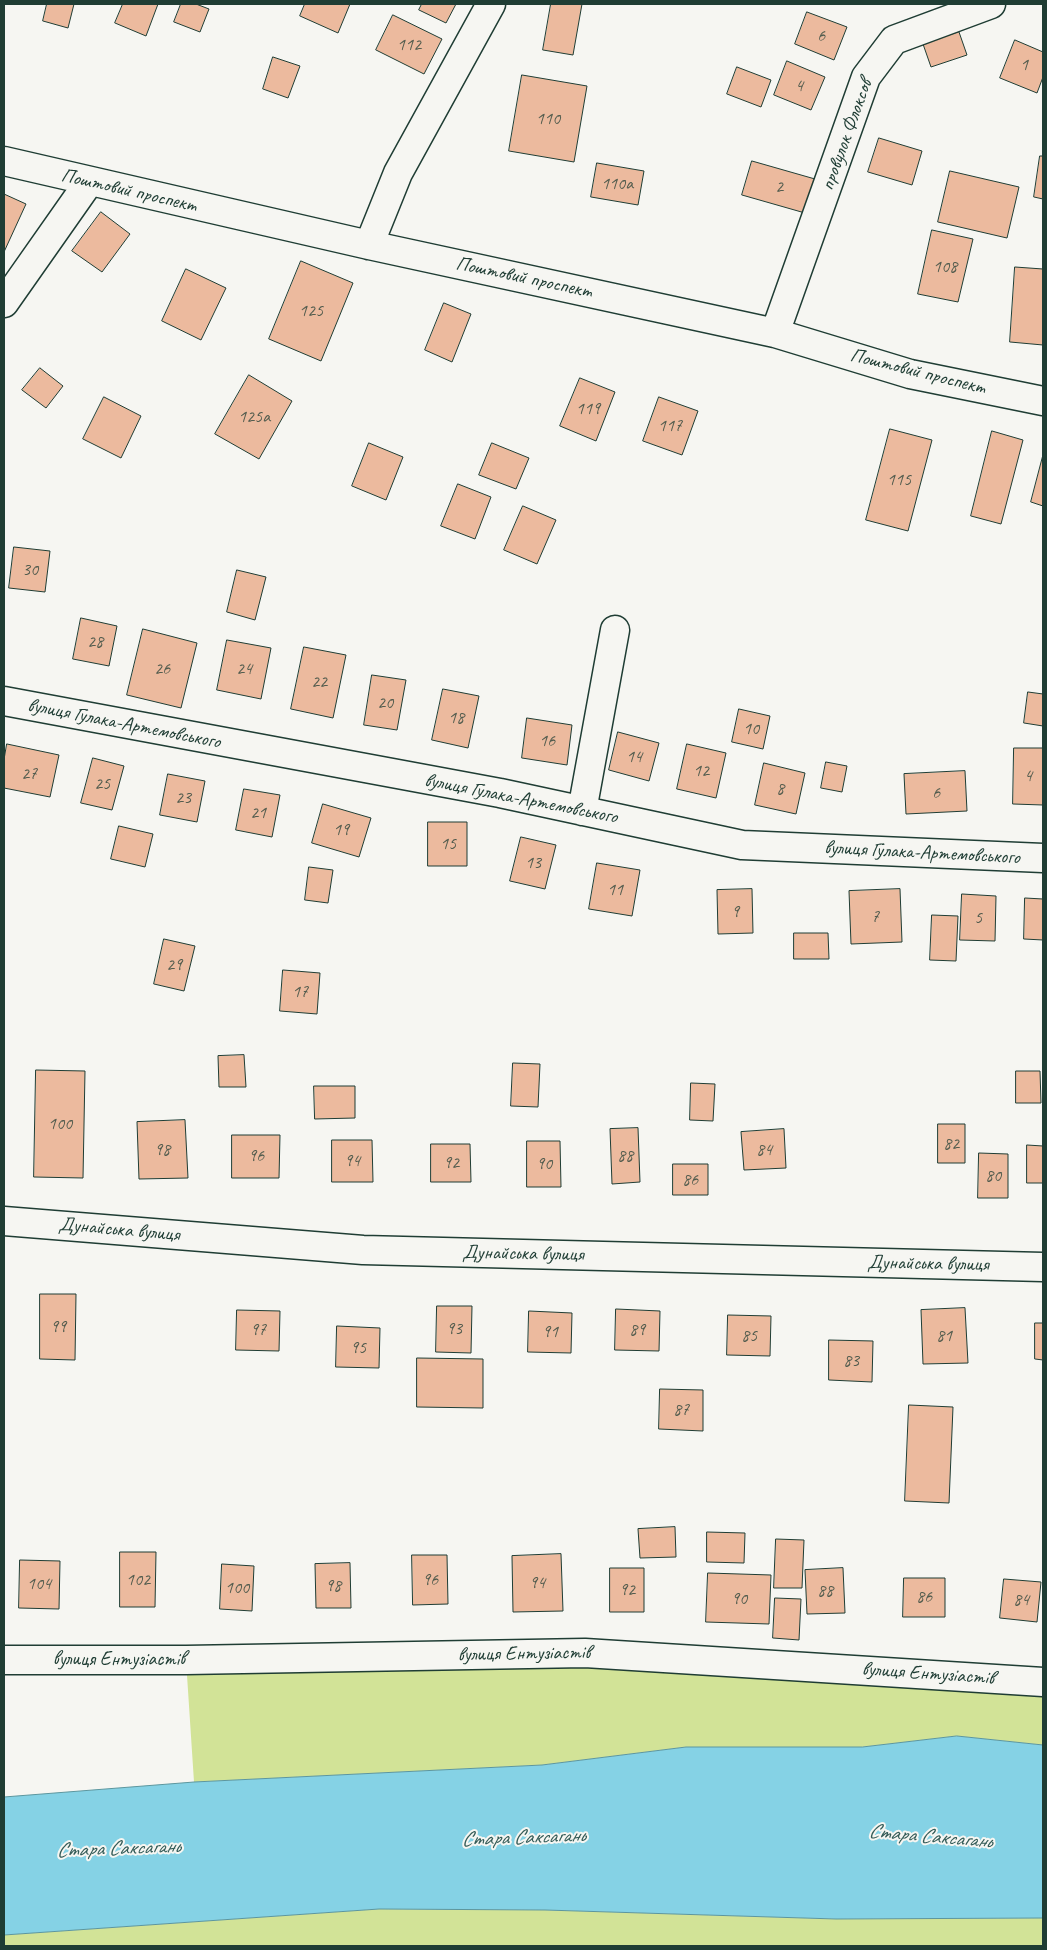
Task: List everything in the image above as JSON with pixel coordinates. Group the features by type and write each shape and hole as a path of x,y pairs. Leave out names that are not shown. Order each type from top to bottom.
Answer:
{"street":[{"name":"провулок Флоксов","path":"776,333 866,77 894,40 991,4"},
{"path":"369,245 398,174 485,6"},
{"name":"Поштовий проспект","path":"4,161 369,245 776,333 910,374 1043,401"},
{"path":"4,303 89,182"},
{"path":"582,811 615,630"},
{"name":"вулиця Гулака-Артемовського","path":"4,702 491,792 742,845 1043,858"},
{"name":"Дунайська вулиця","path":"4,1221 363,1250 1043,1266"},
{"name":"вулиця Ентузіастів","path":"4,1660 186,1660 585,1653 1043,1682"}],"green space":[{"path":"585,1653 1043,1682 1043,1745 957,1736 862,1747 686,1747 542,1765 194,1782 186,1660"},
{"path":"379,1909 545,1910 836,1919 1043,1918 1043,1946 4,1946 4,1935"}],"water":[{"name":"Стара Саксагань","path":"957,1736 1043,1745 1043,1918 836,1919 545,1910 379,1909 4,1935 4,1797 194,1782 542,1765 686,1747 862,1747"}],"building":[{"path":"47,4 74,4 68,28 43,21"},
{"path":"123,4 158,4 146,36 115,23"},
{"path":"181,4 196,4 209,9 200,32 174,22"},
{"path":"305,4 350,4 338,33 300,16"},
{"path":"422,4 456,4 446,23 419,10"},
{"path":"551,4 582,4 573,55 543,50"},
{"path":"807,12 847,27 834,60 795,44"},
{"path":"393,15 442,39 424,74 376,50"},
{"path":"959,32 967,55 931,67 923,44"},
{"path":"1015,40 1043,52 1043,77 1037,93 1000,78"},
{"path":"273,57 300,66 288,98 263,89"},
{"path":"787,61 825,77 811,110 774,95"},
{"path":"737,67 771,80 761,107 727,94"},
{"path":"522,75 587,86 574,162 509,151"},
{"path":"879,138 922,151 912,185 868,172"},
{"path":"1040,156 1043,156 1043,199 1034,197"},
{"path":"752,161 815,179 805,213 742,195"},
{"path":"597,163 644,171 638,205 591,197"},
{"path":"950,171 1019,187 1007,238 938,222"},
{"path":"4,194 26,204 4,252"},
{"path":"101,212 130,234 102,272 72,251"},
{"path":"932,230 973,239 958,302 918,294"},
{"path":"301,261 353,283 321,361 269,339"},
{"path":"1015,267 1043,269 1043,345 1010,342"},
{"path":"186,269 226,288 201,340 162,321"},
{"path":"444,303 471,314 452,362 425,350"},
{"path":"40,368 63,386 46,408 22,390"},
{"path":"249,375 292,401 259,459 215,434"},
{"path":"580,378 615,392 596,441 560,426"},
{"path":"104,397 141,416 121,458 83,439"},
{"path":"659,397 698,411 682,455 643,441"},
{"path":"890,429 932,440 908,531 866,520"},
{"path":"992,431 1023,440 1001,524 971,516"},
{"path":"369,443 403,457 386,500 352,486"},
{"path":"492,443 529,458 516,489 479,475"},
{"path":"1043,455 1043,506 1031,502"},
{"path":"458,484 491,497 475,539 441,526"},
{"path":"523,506 556,520 537,564 504,550"},
{"path":"14,547 50,551 45,592 9,588"},
{"path":"237,570 266,577 255,620 227,612"},
{"path":"81,618 117,626 109,666 73,659"},
{"path":"143,629 197,643 181,708 127,695"},
{"path":"227,640 271,648 261,699 217,690"},
{"path":"304,647 346,655 333,718 291,709"},
{"path":"372,675 406,680 397,730 364,725"},
{"path":"443,689 479,696 468,748 432,740"},
{"path":"1028,692 1043,694 1043,726 1024,723"},
{"path":"739,709 770,716 763,749 732,742"},
{"path":"527,718 572,725 567,765 522,758"},
{"path":"618,732 659,743 649,781 609,770"},
{"path":"7,744 59,755 50,797 4,788 4,760"},
{"path":"687,744 726,753 716,798 677,789"},
{"path":"1014,748 1043,748 1043,805 1013,804"},
{"path":"93,758 124,766 112,810 81,803"},
{"path":"826,762 847,766 842,792 821,788"},
{"path":"764,763 805,773 796,814 755,805"},
{"path":"965,771 967,811 906,814 904,774"},
{"path":"168,774 205,781 197,822 160,815"},
{"path":"244,789 280,795 272,837 236,830"},
{"path":"323,804 371,818 359,857 312,843"},
{"path":"428,822 467,822 467,866 428,866"},
{"path":"119,826 153,834 145,867 111,859"},
{"path":"521,837 556,845 545,889 510,881"},
{"path":"597,863 640,870 632,916 589,909"},
{"path":"309,867 333,870 328,903 305,900"},
{"path":"752,889 753,933 718,934 717,890"},
{"path":"900,889 902,942 851,944 849,891"},
{"path":"962,894 996,896 995,941 960,940"},
{"path":"1025,898 1043,899 1043,940 1024,939"},
{"path":"932,915 958,916 956,961 930,960"},
{"path":"794,933 828,933 829,959 794,959"},
{"path":"164,939 195,946 184,991 154,984"},
{"path":"283,970 320,973 317,1014 280,1011"},
{"path":"244,1055 246,1087 219,1087 218,1056"},
{"path":"513,1063 540,1064 538,1107 511,1106"},
{"path":"36,1070 85,1071 83,1178 34,1177"},
{"path":"1016,1071 1040,1071 1041,1103 1016,1103"},
{"path":"691,1083 715,1084 713,1121 690,1120"},
{"path":"314,1086 355,1086 355,1118 315,1119"},
{"path":"185,1120 188,1178 139,1179 137,1122"},
{"path":"938,1124 965,1124 965,1163 938,1163"},
{"path":"638,1128 640,1182 612,1184 610,1129"},
{"path":"784,1129 786,1168 744,1170 741,1132"},
{"path":"232,1135 280,1135 279,1178 232,1178"},
{"path":"332,1140 372,1140 373,1182 332,1182"},
{"path":"527,1141 560,1141 561,1187 527,1187"},
{"path":"431,1144 470,1144 471,1182 431,1182"},
{"path":"1027,1145 1043,1146 1043,1183 1027,1183"},
{"path":"979,1153 1008,1154 1008,1198 978,1198"},
{"path":"673,1164 708,1164 708,1195 673,1195"},
{"path":"40,1294 76,1294 75,1360 40,1359"},
{"path":"437,1306 472,1306 471,1353 436,1352"},
{"path":"965,1308 968,1363 923,1364 921,1310"},
{"path":"616,1309 660,1311 659,1351 615,1350"},
{"path":"237,1310 280,1311 279,1351 236,1350"},
{"path":"529,1311 572,1313 571,1353 528,1352"},
{"path":"728,1315 771,1316 770,1356 727,1355"},
{"path":"1035,1323 1043,1323 1043,1360 1035,1359"},
{"path":"337,1326 380,1328 379,1368 336,1367"},
{"path":"829,1340 873,1341 872,1382 829,1380"},
{"path":"417,1358 483,1359 483,1408 417,1407"},
{"path":"660,1389 703,1390 703,1431 659,1429"},
{"path":"909,1405 953,1407 949,1503 905,1501"},
{"path":"675,1527 676,1557 640,1558 638,1529"},
{"path":"707,1532 745,1533 744,1563 707,1562"},
{"path":"776,1539 804,1540 802,1588 774,1588"},
{"path":"120,1552 156,1552 155,1607 120,1607"},
{"path":"561,1554 563,1611 513,1612 512,1556"},
{"path":"412,1555 447,1555 448,1604 413,1605"},
{"path":"20,1560 60,1561 59,1609 19,1608"},
{"path":"350,1563 351,1608 316,1608 315,1564"},
{"path":"222,1564 254,1566 252,1611 220,1609"},
{"path":"610,1568 644,1568 644,1612 610,1612"},
{"path":"843,1568 845,1613 807,1614 805,1570"},
{"path":"708,1573 771,1575 769,1624 706,1622"},
{"path":"904,1578 945,1578 945,1617 903,1617"},
{"path":"1004,1579 1041,1582 1037,1622 1000,1618"},
{"path":"775,1598 801,1599 799,1640 773,1638"}]}
